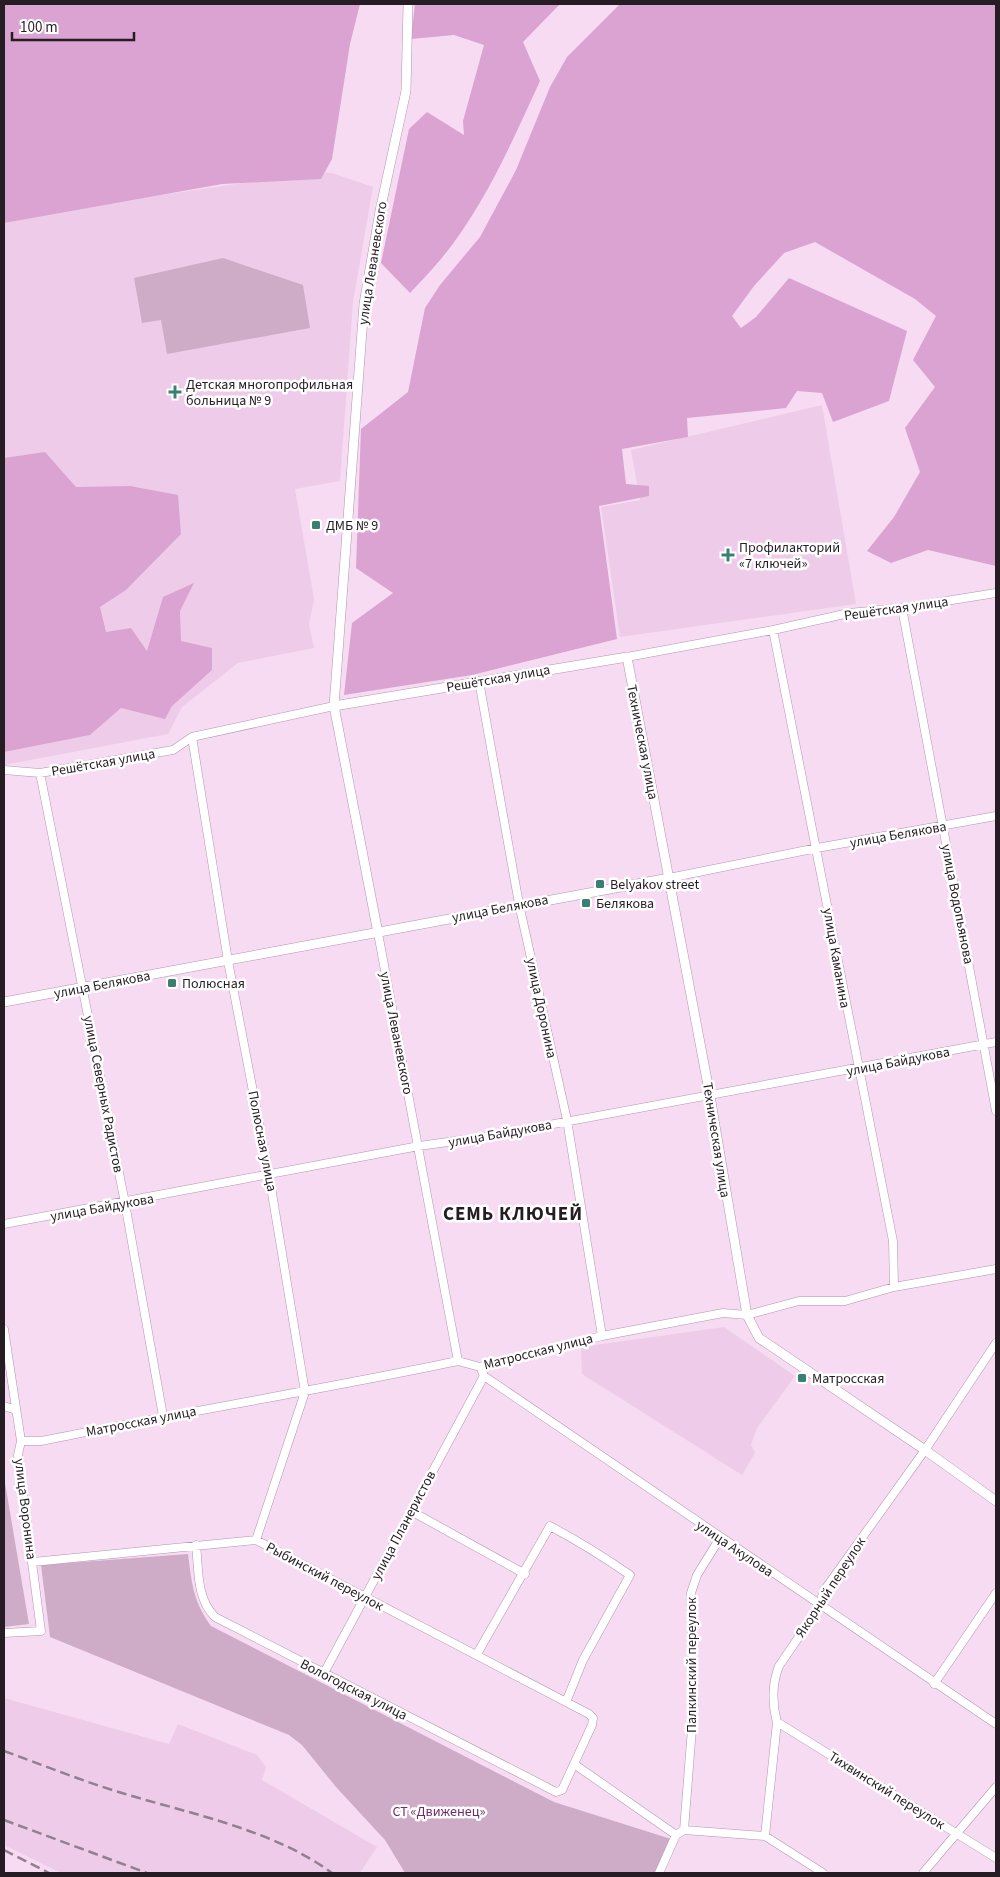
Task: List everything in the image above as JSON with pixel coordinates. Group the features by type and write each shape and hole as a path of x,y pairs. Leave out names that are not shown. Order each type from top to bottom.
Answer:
{"street":[{"name":"улица Леваневского","path":"408,4 409,33 406,91 380,211 364,304 334,706 419,1146 458,1361"},
{"name":"Решётская улица","path":"4,770 40,773 173,750 192,737 334,706 627,657 773,630 849,613 902,608 996,593"},
{"name":"улица Водопьянова","path":"902,608 996,1112"},
{"name":"улица Каманина","path":"773,630 817,848 857,1069 893,1241 894,1287"},
{"name":"Техническая улица","path":"627,657 710,1096 747,1315 759,1338 925,1450 996,1501"},
{"name":"улица Доронина","path":"479,681 519,904 567,1120 602,1336"},
{"name":"Полюсная улица","path":"192,737 228,960 269,1176 305,1392 256,1540"},
{"name":"улица Северных Радистов","path":"40,773 125,1203 163,1416"},
{"name":"улица Белякова","path":"4,1002 378,933 519,904 669,878 817,848 996,816"},
{"name":"улица Байдукова","path":"4,1224 269,1176 419,1146 484,1137 567,1120 710,1096 775,1082 984,1046 996,1042"},
{"name":"Матросская улица","path":"21,1441 40,1442 163,1416 305,1392 458,1361 480,1367 602,1336 722,1313 747,1315 799,1301 845,1300 894,1287 996,1269"},
{"name":"улица Воронина","path":"4,1329 21,1441 18,1455 41,1631 4,1633"},
{"name":"Якорный переулок","path":"766,1836 777,1722 774,1713 775,1676 792,1644 820,1606 823,1592 925,1450 996,1343"},
{"path":"480,1367 484,1376"},
{"name":"улица Планеристов","path":"324,1673 484,1376"},
{"name":"улица Акулова","path":"484,1376 934,1684 996,1724"},
{"path":"4,1406 16,1410"},
{"path":"411,1511 524,1574"},
{"path":"477,1654 550,1526 599,1553 630,1575 583,1660 566,1702"},
{"name":"Палкинский переулок","path":"684,1830 694,1703 692,1588 697,1575 720,1538"},
{"name":"Рыбинский переулок","path":"33,1562 256,1540 364,1598 477,1654 593,1718 574,1764"},
{"name":"Вологодская улица","path":"196,1545 200,1592 206,1608 215,1617 556,1792 562,1790 574,1764"},
{"path":"934,1684 996,1593"},
{"name":"Тихвинский переулок","path":"777,1722 996,1858"},
{"path":"574,1764 676,1835"},
{"path":"923,1873 996,1787"},
{"path":"659,1873 676,1835 684,1830 766,1836 823,1873"}],"shaded area":[{"path":"4,4 360,4 350,44 332,159 321,179 222,184 4,223"},
{"path":"415,4 560,4 523,42 540,81 496,173 471,218 456,239 410,293 381,263 409,129 427,112 464,135 463,121 484,45 454,35 411,39"},
{"path":"620,4 996,4 996,566 928,550 891,563 867,551 894,517 920,472 905,428 935,387 913,360 936,316 915,299 815,242 784,253 754,286 732,316 741,328 756,317 789,278 907,331 889,401 833,422 822,393 797,391 786,408 687,418 688,437 622,449 626,484 649,486 649,496 599,506 617,639 472,675 344,695 352,623 393,593 356,568 361,429 408,392 425,308 440,285 480,237 516,170 550,87 567,57"},
{"name":"Детская многопрофильная больница № 9","path":"318,172 332,173 373,187 353,302 340,481 295,489 314,599 309,625 314,648 238,663 182,707 168,734 4,765 4,218"},
{"name":"Профилакторий «7 ключей»","path":"822,405 856,604 620,637 601,507 640,500 631,450"},
{"path":"45,452 76,487 130,486 178,495 181,534 126,590 100,607 106,632 131,628 147,651 163,597 194,583 180,611 181,641 212,648 212,670 172,706 165,719 121,708 90,735 4,752 4,458"},
{"path":"724,1327 795,1376 757,1428 751,1445 755,1453 742,1475 582,1374 581,1347"},
{"path":"4,1698 169,1744 178,1724 257,1755 266,1767 262,1780 377,1847 360,1873 61,1873 4,1845"}],"green space":[{"path":"223,258 303,285 310,328 167,354 161,320 142,323 134,278"},
{"path":"4,1477 29,1624 4,1627"},
{"name":"СТ «Движенец»","path":"188,1554 192,1583 197,1600 211,1626 554,1802 671,1839 656,1873 405,1873 385,1840 336,1787 302,1745 289,1735 50,1637 41,1565"}],"railway":[{"path":"4,1751 107,1788 258,1834 309,1858 332,1873"},
{"path":"4,1820 147,1873"},
{"path":"4,1850 49,1873"}],"place":[{"name":"Детская многопрофильная больница № 9","path":"175,392"},
{"name":"ДМБ № 9","path":"316,525"},
{"name":"Профилакторий «7 ключей»","path":"728,555"},
{"name":"Belyakov street","path":"600,884"},
{"name":"Белякова","path":"586,903"},
{"name":"Полюсная","path":"172,983"},
{"name":"Матросская","path":"802,1378"}],"district":[{"name":"СЕМЬ КЛЮЧЕЙ","path":"513,1213"}]}
